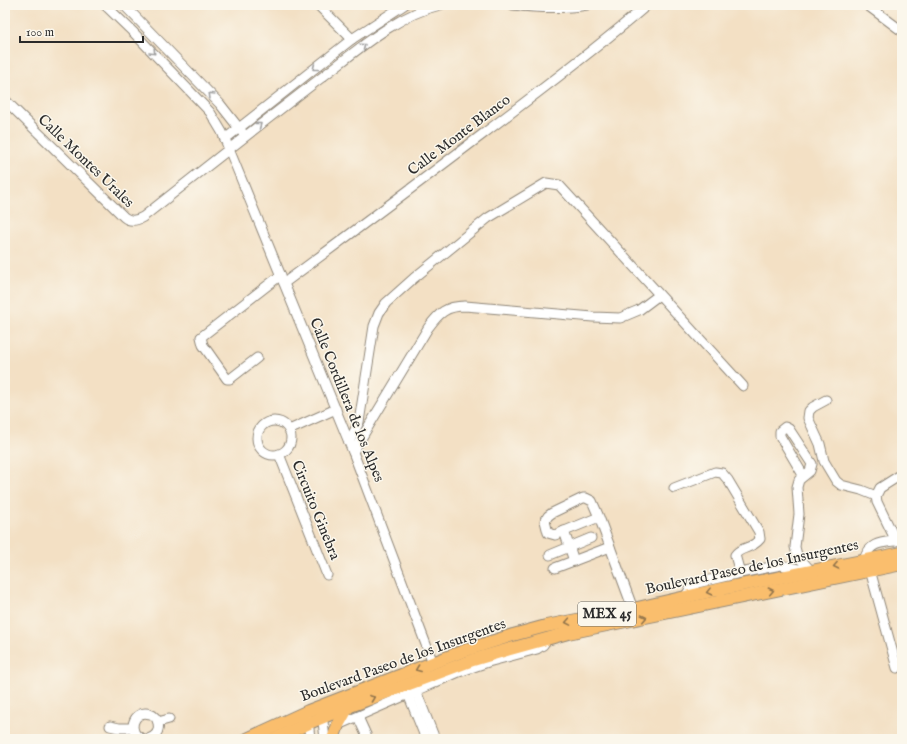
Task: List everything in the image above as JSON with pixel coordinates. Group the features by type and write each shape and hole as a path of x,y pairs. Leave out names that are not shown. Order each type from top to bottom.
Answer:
{"main road":[{"name":"Boulevard Paseo de los Insurgentes","path":"348,701 473,660 547,639 867,565 902,553"},
{"name":"Boulevard Paseo de los Insurgentes","path":"247,739 322,712 466,650 546,626 809,572 867,565 902,564"},
{"path":"308,717 313,704 319,699 332,695 348,701 333,739"},
{"name":"Boulevard Paseo de los Insurgentes","path":"277,739 308,717"}],"street":[{"name":"Calle Cordillera de los Alpes","path":"105,5 210,112 225,139 354,452 433,663"},
{"path":"124,5 220,104 239,128 244,137"},
{"path":"318,5 352,39"},
{"path":"225,139 352,39 404,5"},
{"path":"229,149 398,21 418,12 440,5"},
{"path":"513,5 558,8 587,5"},
{"name":"Calle Monte Blanco","path":"257,358 230,379 227,379 203,345 201,337 282,279 378,215 611,36 646,5"},
{"path":"867,5 902,31"},
{"name":"Calle Montes Urales","path":"5,100 38,135 124,217 131,221 143,217 229,149"},
{"path":"349,442 359,422 374,326 379,313 386,303 414,278 488,218 546,183 560,185 743,386"},
{"path":"354,452 428,328 447,308 465,306 620,318 639,310 659,295"},
{"path":"826,400 809,411 808,418 820,444 824,461 840,485 861,490 876,496"},
{"path":"289,430 336,409"},
{"name":"Circuito Ginebra","path":"272,420 282,422 289,430 291,440 289,446 285,451 279,454 269,455 260,449 256,440 258,429 265,422 272,420"},
{"path":"804,475 780,436 780,431 785,427 789,429 812,464 810,471 799,480 797,487 799,514 795,547 797,555 809,572"},
{"name":"Circuito Ginebra","path":"279,454 327,575"},
{"path":"674,488 715,472 722,474 728,480 759,532 760,539 755,545 738,551 735,555 740,573"},
{"path":"897,668 867,565 866,553 870,548 877,544 899,541 877,502 876,496 880,488 902,474"},
{"path":"599,517 555,535 548,533 545,521 552,513 583,498 592,501 599,517 633,609"},
{"path":"564,532 574,561"},
{"path":"550,555 591,538"},
{"path":"555,568 610,547"},
{"path":"684,598 690,588 697,583 740,573 782,565 809,572"},
{"path":"338,724 358,717 459,672 488,662 537,649 543,645 547,639"},
{"path":"412,692 426,739"},
{"path":"412,692 435,739"},
{"path":"322,712 325,739"},
{"path":"143,713 149,713 155,716 158,722 159,728 156,734 145,739 135,734 132,728 133,721 137,716 143,713"},
{"path":"308,717 310,739"},
{"path":"358,717 368,739"},
{"path":"158,722 169,718"},
{"path":"110,726 132,728"}]}
